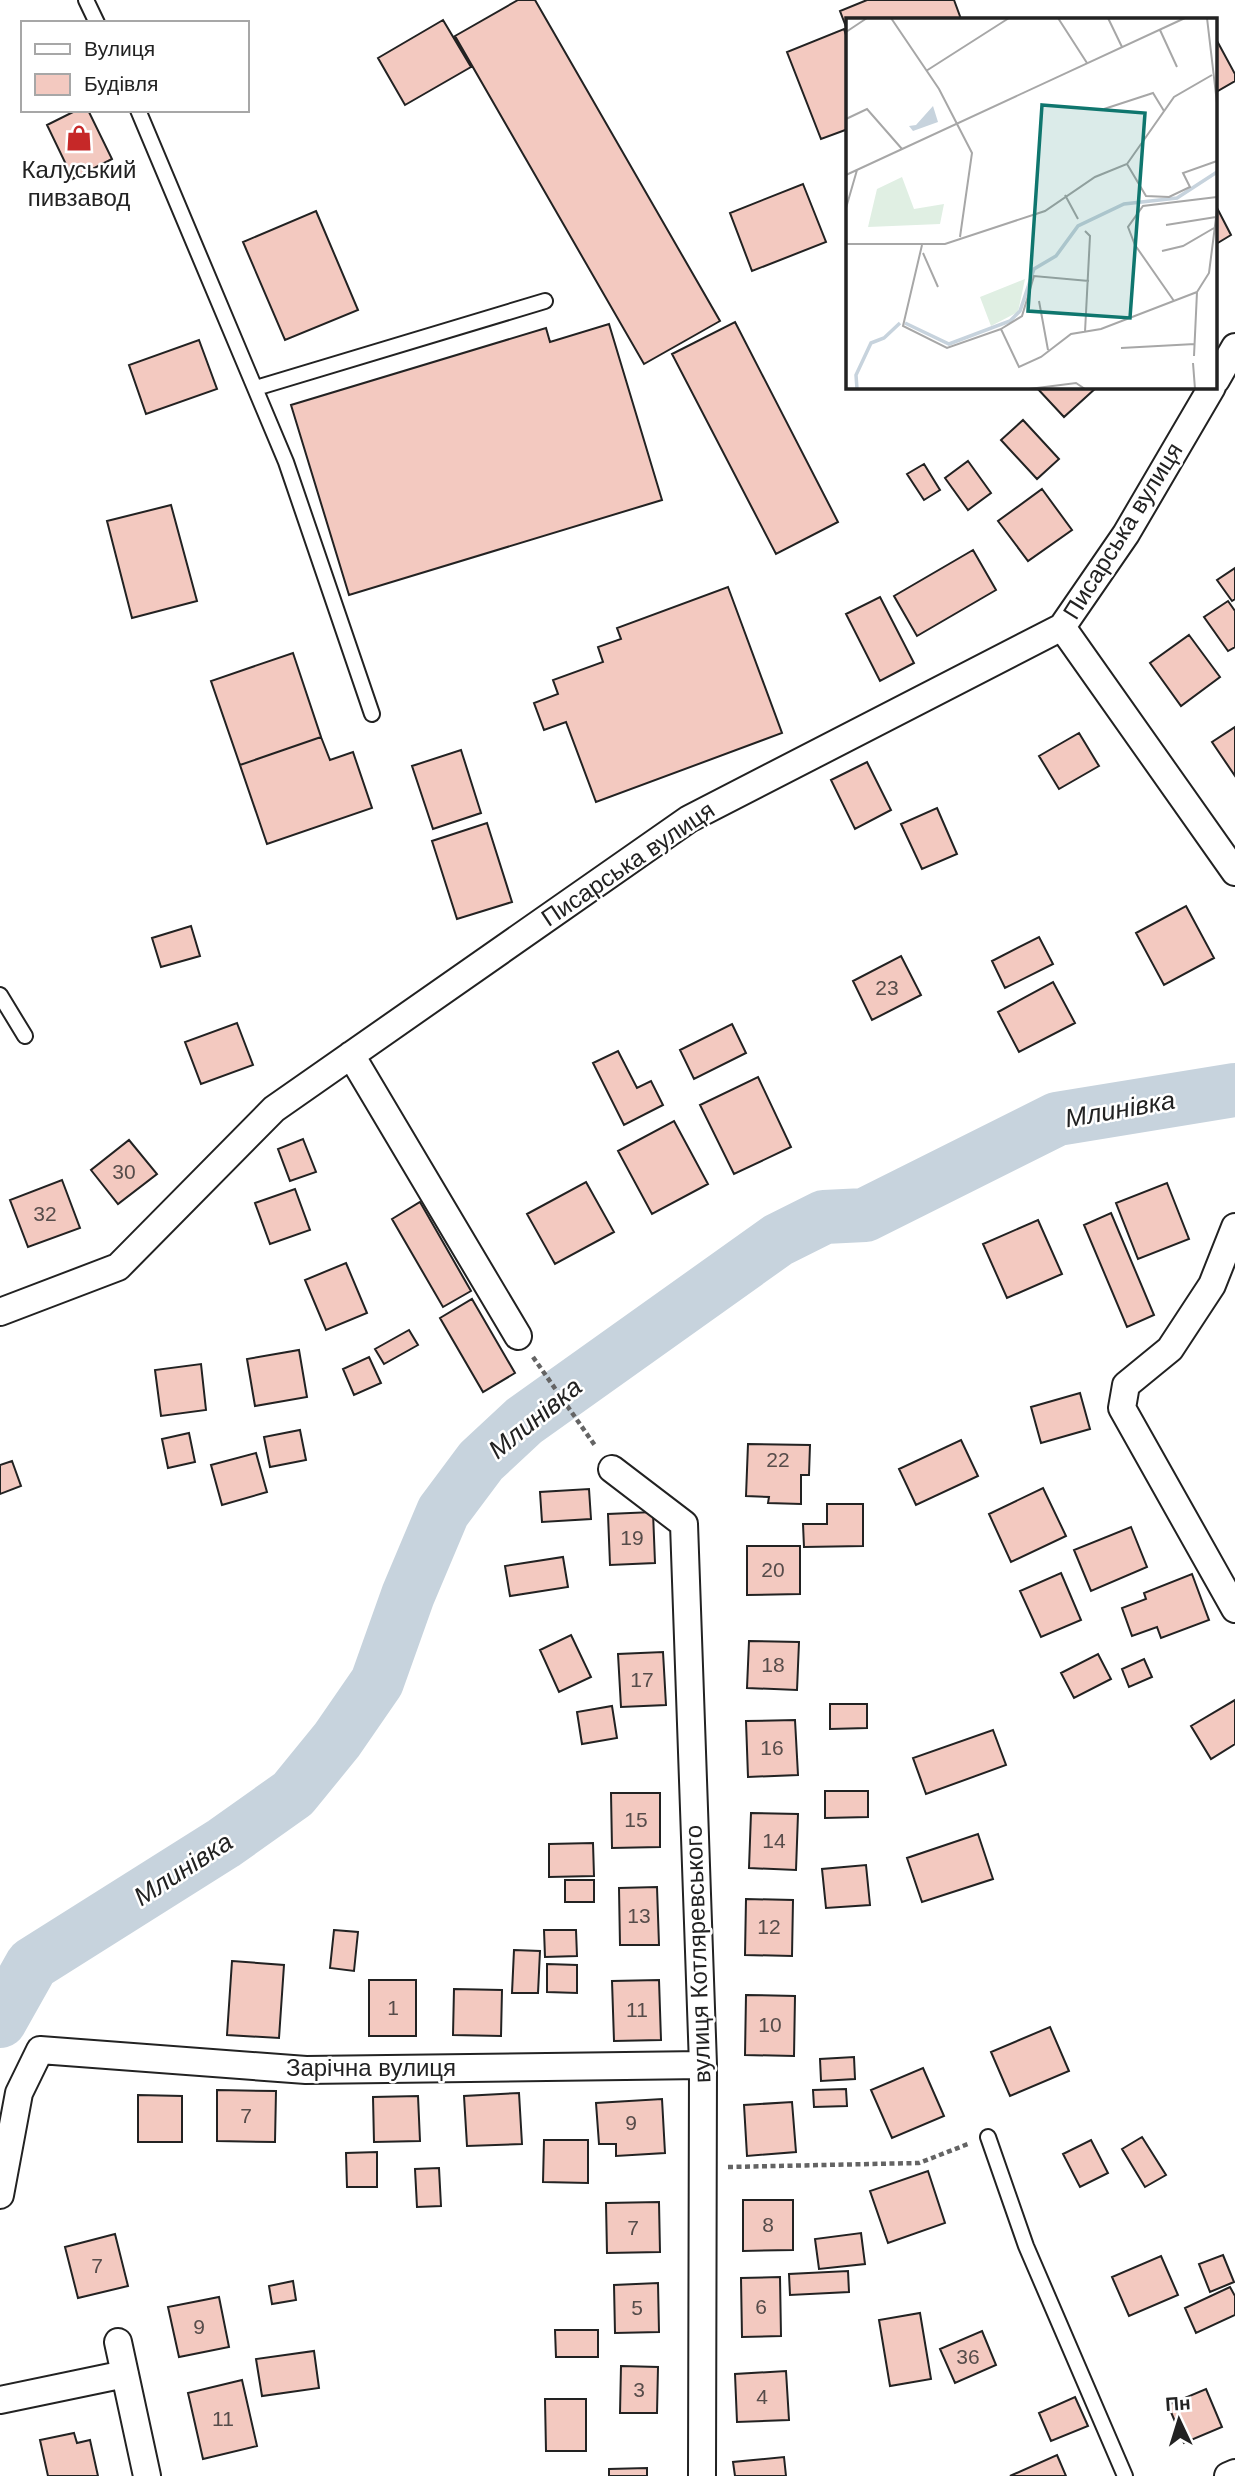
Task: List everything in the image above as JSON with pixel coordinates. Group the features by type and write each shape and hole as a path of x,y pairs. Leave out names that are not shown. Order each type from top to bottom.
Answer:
{"street":[{"path":"1218,377 1235,347"},
{"name":"Писарська вулиця","path":"0,1312 118,1267 274,1109 689,819 1062,627 1126,534 1211,388"},
{"path":"1062,627 1235,872"},
{"path":"351,1055 518,1336"},
{"path":"1235,1227 1212,1285 1170,1349 1126,1385 1122,1408 1235,1609"},
{"name":"вулиця Котляревського","path":"612,1469 684,1524 702,2065 702,2476"},
{"name":"Зарічна вулиця","path":"0,2195 19,2093 40,2050 306,2070 702,2065"},
{"path":"118,2342 147,2476"},
{"path":"0,2400 125,2374"},
{"path":"1228,2476 1235,2473"}],"lane":[{"path":"86,0 96,21"},
{"path":"139,112 286,462 372,714"},
{"path":"256,388 545,301"},
{"path":"0,995 25,1035"},
{"path":"988,2137 1026,2246 1125,2476"}],"path":[{"path":"518,1336 612,1469"},
{"path":"702,2167 919,2162 988,2137"}],"building":[{"path":"518,0 535,0 720,321 644,364 455,36"},
{"path":"867,0 954,0 961,18 846,18 846,27 840,11"},
{"path":"443,20 471,67 405,105 378,58"},
{"path":"844,29 846,130 821,139 787,52"},
{"path":"1218,43 1235,74 1235,81 1218,91"},
{"path":"73,112 89,112 112,159 73,179 47,125"},
{"path":"803,184 826,242 752,271 730,213"},
{"path":"1218,210 1231,235 1218,243"},
{"path":"316,211 358,310 285,340 243,242"},
{"path":"735,322 838,522 776,554 672,354"},
{"path":"609,324 662,500 349,595 291,405 546,328 550,342"},
{"path":"199,340 217,389 146,414 129,365"},
{"path":"1037,388 1096,388 1064,417"},
{"path":"1023,420 1059,459 1037,479 1001,440"},
{"path":"968,461 991,493 968,510 945,478"},
{"path":"924,464 940,490 924,500 907,474"},
{"path":"1042,489 1072,530 1028,561 998,521"},
{"path":"171,505 197,601 132,618 107,521"},
{"path":"973,550 996,590 917,636 894,596"},
{"path":"1235,568 1235,599 1232,601 1217,580"},
{"path":"728,587 782,733 596,802 566,722 544,730 534,703 558,694 553,680 603,662 598,647 621,639 617,628"},
{"path":"880,597 914,663 880,681 846,614"},
{"path":"1228,601 1235,611 1235,647 1228,651 1204,617"},
{"path":"1189,635 1220,677 1181,706 1150,663"},
{"path":"293,653 321,737 240,765 211,681"},
{"path":"1235,727 1235,776 1212,742"},
{"path":"1079,733 1099,766 1059,789 1039,756"},
{"path":"321,737 330,760 353,752 372,808 267,844 240,765"},
{"path":"461,750 481,813 433,829 412,766"},
{"path":"867,762 891,810 855,829 831,780"},
{"path":"937,808 957,854 922,869 901,824"},
{"path":"487,823 512,902 457,919 432,841"},
{"path":"1186,906 1214,958 1164,985 1136,933"},
{"path":"191,926 200,956 161,967 152,938"},
{"path":"1039,937 1053,964 1005,988 992,961"},
{"path":"901,956 921,995 872,1020 853,981"},
{"path":"1053,982 1075,1023 1019,1052 998,1012"},
{"path":"237,1023 253,1065 201,1084 185,1042"},
{"path":"732,1024 746,1053 694,1079 680,1050"},
{"path":"618,1051 637,1088 651,1081 663,1105 624,1125 593,1063"},
{"path":"758,1077 791,1147 734,1174 700,1105"},
{"path":"674,1121 708,1184 652,1214 618,1151"},
{"path":"303,1139 316,1172 290,1181 278,1149"},
{"path":"129,1140 157,1174 118,1204 91,1170"},
{"path":"62,1180 80,1228 28,1247 10,1200"},
{"path":"586,1182 614,1232 555,1264 527,1214"},
{"path":"1167,1183 1189,1239 1138,1259 1116,1203"},
{"path":"295,1189 310,1230 270,1244 255,1203"},
{"path":"420,1202 471,1291 443,1307 392,1219"},
{"path":"1111,1213 1154,1315 1127,1327 1084,1225"},
{"path":"1038,1220 1062,1274 1007,1298 983,1244"},
{"path":"346,1263 367,1313 326,1330 305,1280"},
{"path":"472,1299 515,1373 483,1392 440,1318"},
{"path":"409,1330 418,1345 384,1364 375,1349"},
{"path":"299,1350 307,1397 255,1406 247,1359"},
{"path":"369,1357 381,1383 354,1395 343,1369"},
{"path":"201,1364 206,1410 161,1416 155,1370"},
{"path":"1080,1393 1090,1429 1041,1443 1031,1407"},
{"path":"300,1430 306,1460 270,1467 264,1437"},
{"path":"189,1433 195,1462 168,1468 162,1439"},
{"path":"961,1440 978,1476 916,1505 899,1469"},
{"path":"748,1444 810,1445 809,1475 801,1475 801,1504 768,1503 769,1497 746,1496"},
{"path":"256,1453 267,1492 222,1505 211,1465"},
{"path":"12,1461 21,1486 0,1494 0,1465"},
{"path":"1043,1488 1066,1536 1011,1562 989,1514"},
{"path":"589,1489 591,1519 542,1522 540,1492"},
{"path":"827,1504 863,1504 863,1546 804,1547 803,1524 827,1524"},
{"path":"653,1512 655,1563 610,1565 608,1514"},
{"path":"1131,1527 1147,1567 1091,1591 1074,1550"},
{"path":"747,1546 800,1546 800,1594 747,1595"},
{"path":"563,1557 568,1587 510,1596 505,1566"},
{"path":"1061,1573 1081,1620 1041,1637 1020,1591"},
{"path":"1192,1574 1209,1620 1161,1638 1157,1627 1132,1636 1122,1608 1146,1599 1144,1593"},
{"path":"571,1635 591,1677 559,1692 540,1650"},
{"path":"749,1641 799,1642 797,1690 747,1688"},
{"path":"663,1652 666,1705 621,1707 618,1654"},
{"path":"1098,1654 1111,1679 1074,1698 1061,1673"},
{"path":"1144,1659 1152,1677 1129,1687 1122,1669"},
{"path":"1235,1700 1235,1744 1211,1759 1191,1726"},
{"path":"830,1704 867,1704 867,1728 830,1729"},
{"path":"612,1706 617,1738 582,1744 577,1712"},
{"path":"795,1720 798,1775 748,1777 746,1721"},
{"path":"993,1730 1006,1765 926,1794 913,1758"},
{"path":"825,1791 868,1791 868,1817 825,1818"},
{"path":"611,1793 660,1793 660,1847 612,1848"},
{"path":"751,1813 798,1814 796,1870 749,1868"},
{"path":"978,1834 993,1879 922,1902 907,1858"},
{"path":"593,1843 594,1876 549,1877 549,1844"},
{"path":"866,1865 870,1905 826,1908 822,1869"},
{"path":"565,1880 594,1880 594,1902 565,1902"},
{"path":"657,1887 659,1945 620,1945 619,1888"},
{"path":"746,1899 793,1900 792,1956 745,1955"},
{"path":"334,1930 358,1932 354,1971 330,1968"},
{"path":"544,1930 576,1930 577,1956 545,1957"},
{"path":"514,1950 540,1951 538,1993 512,1993"},
{"path":"232,1961 284,1965 279,2038 227,2035"},
{"path":"547,1964 577,1965 577,1993 547,1992"},
{"path":"369,1980 416,1980 416,2036 369,2036"},
{"path":"659,1980 661,2040 614,2041 612,1981"},
{"path":"454,1989 502,1990 501,2036 453,2035"},
{"path":"746,1995 795,1996 794,2056 745,2055"},
{"path":"1050,2027 1069,2071 1010,2096 991,2052"},
{"path":"854,2057 855,2079 821,2081 820,2059"},
{"path":"923,2068 944,2116 892,2138 871,2090"},
{"path":"846,2089 847,2106 814,2107 813,2090"},
{"path":"217,2090 276,2091 275,2142 217,2141"},
{"path":"519,2093 522,2144 467,2146 464,2096"},
{"path":"138,2095 182,2096 182,2142 138,2142"},
{"path":"418,2096 420,2141 374,2142 373,2097"},
{"path":"662,2099 665,2153 616,2156 616,2144 599,2144 596,2103"},
{"path":"792,2102 796,2152 747,2156 744,2105"},
{"path":"1142,2137 1166,2175 1145,2187 1122,2149"},
{"path":"544,2140 588,2140 588,2183 543,2182"},
{"path":"1091,2140 1108,2173 1080,2187 1063,2154"},
{"path":"377,2152 377,2187 347,2187 346,2153"},
{"path":"439,2168 441,2206 417,2207 415,2169"},
{"path":"928,2171 945,2223 888,2243 870,2191"},
{"path":"743,2200 793,2200 793,2250 743,2251"},
{"path":"659,2202 660,2252 607,2253 606,2203"},
{"path":"861,2233 865,2264 819,2269 815,2239"},
{"path":"115,2234 128,2286 78,2298 65,2247"},
{"path":"1223,2255 1234,2282 1210,2292 1199,2264"},
{"path":"1161,2256 1178,2295 1129,2316 1112,2277"},
{"path":"848,2271 849,2292 790,2295 789,2274"},
{"path":"780,2277 781,2336 742,2337 741,2278"},
{"path":"293,2281 296,2300 272,2304 269,2286"},
{"path":"658,2283 659,2332 615,2333 614,2285"},
{"path":"1230,2287 1235,2296 1235,2315 1196,2333 1185,2308"},
{"path":"219,2297 229,2347 179,2357 168,2307"},
{"path":"920,2313 931,2379 890,2386 879,2320"},
{"path":"555,2330 598,2330 598,2357 556,2357"},
{"path":"982,2331 996,2365 955,2383 940,2349"},
{"path":"314,2351 319,2388 262,2396 256,2359"},
{"path":"621,2366 658,2367 657,2413 620,2413"},
{"path":"786,2371 789,2420 737,2422 735,2374"},
{"path":"242,2380 257,2446 203,2459 188,2393"},
{"path":"1206,2389 1222,2427 1184,2443 1168,2405"},
{"path":"1075,2397 1088,2426 1051,2441 1039,2413"},
{"path":"545,2399 586,2399 586,2451 546,2451"},
{"path":"74,2433 77,2443 90,2440 98,2476 48,2476 40,2440"},
{"path":"1057,2455 1066,2476 1010,2476"},
{"path":"784,2457 786,2476 735,2476 733,2462"},
{"path":"647,2468 647,2476 609,2476 609,2469"}],"waterway":[{"name":"Млинівка","path":"0,2021 32,1964 224,1843 293,1794 337,1740 377,1682 408,1595 443,1512 481,1461 524,1421 778,1240 824,1217 865,1215 1057,1119 1235,1090"}],"place":[{"name":"Калуський пивзавод","path":"79,138"}]}
